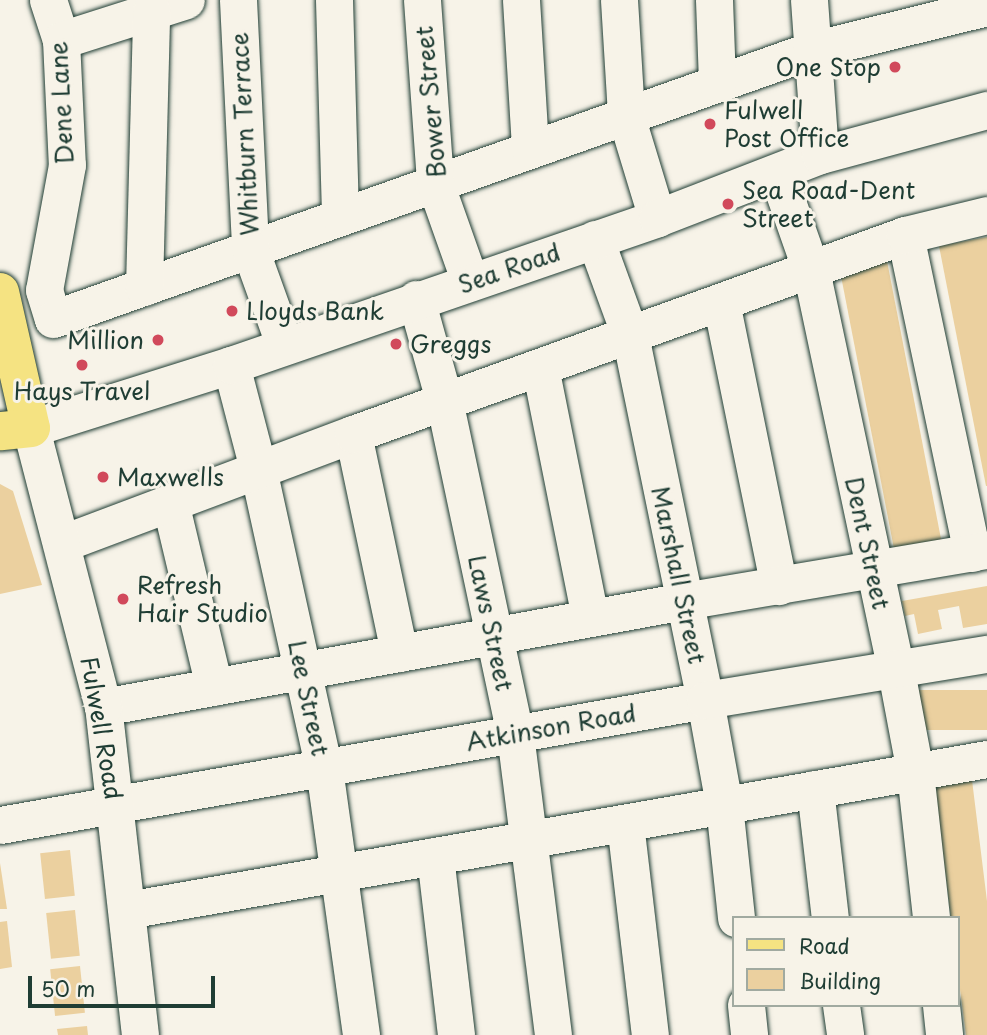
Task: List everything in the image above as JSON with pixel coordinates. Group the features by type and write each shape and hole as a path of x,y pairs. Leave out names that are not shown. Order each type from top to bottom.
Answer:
{"main road":[{"path":"0,292 16,429"}],"street":[{"name":"Dene Lane","path":"47,0 61,40 66,165 44,290 53,319 144,287"},
{"path":"61,40 187,0"},
{"name":"Whitburn Terrace","path":"238,0 250,249 285,346"},
{"path":"334,0 340,216"},
{"name":"Bower Street","path":"422,0 435,183 470,282"},
{"path":"521,0 530,149"},
{"path":"619,0 626,116 657,218"},
{"path":"714,0 718,83"},
{"path":"809,0 820,155"},
{"path":"151,11 144,287 812,50 987,7"},
{"name":"Sea Road","path":"16,429 231,365 657,218 820,155 987,111"},
{"name":"Dent Street","path":"778,173 811,270 896,671 915,772 931,916"},
{"path":"63,543 444,400 905,235 987,215"},
{"path":"103,707 684,601 980,552 905,235"},
{"name":"Marshall Street","path":"595,239 630,335 705,700 723,805 736,916"},
{"name":"Laws Street","path":"416,299 444,400 515,734 553,1035"},
{"path":"721,302 779,586"},
{"name":"Lee Street","path":"231,365 258,469 324,768 361,1035"},
{"path":"540,367 590,618"},
{"name":"Fulwell Road","path":"16,429 63,543 103,707 140,1035"},
{"path":"353,434 399,653"},
{"path":"170,502 214,687"},
{"name":"Atkinson Road","path":"0,825 705,700 896,671 987,654"},
{"path":"127,910 987,759"},
{"path":"815,789 831,916"},
{"path":"625,823 650,1035"},
{"path":"435,856 456,1035"},
{"path":"746,1007 749,1035"},
{"path":"841,1007 845,1035"},
{"path":"941,1007 944,1035"}],"building":[{"path":"987,237 987,486 986,486 939,246"},
{"path":"887,261 942,542 894,551 840,270"},
{"path":"0,484 13,491 42,585 0,594"},
{"path":"987,586 987,624 963,628 959,606 938,610 942,629 918,634 914,614 905,616 902,601"},
{"path":"919,690 987,690 987,730 919,730"},
{"path":"971,772 987,901 987,1035 966,1035 959,982 959,916 951,916 933,777"},
{"path":"70,850 75,896 45,899 40,853"},
{"path":"0,863 7,909 0,909"},
{"path":"75,910 80,956 51,959 46,913"},
{"path":"7,921 12,967 0,969 0,922"},
{"path":"80,966 85,1013 55,1016 50,969"},
{"path":"87,1026 88,1035 58,1035 57,1029"}],"place":[{"name":"One Stop","path":"895,67"},
{"name":"Fulwell Post Office","path":"710,124"},
{"name":"Sea Road-Dent Street","path":"728,204"},
{"name":"Lloyds Bank","path":"232,311"},
{"name":"Million","path":"158,340"},
{"name":"Greggs","path":"396,344"},
{"name":"Hays Travel","path":"82,365"},
{"name":"Maxwells","path":"103,477"},
{"name":"Refresh Hair Studio","path":"123,599"}]}
